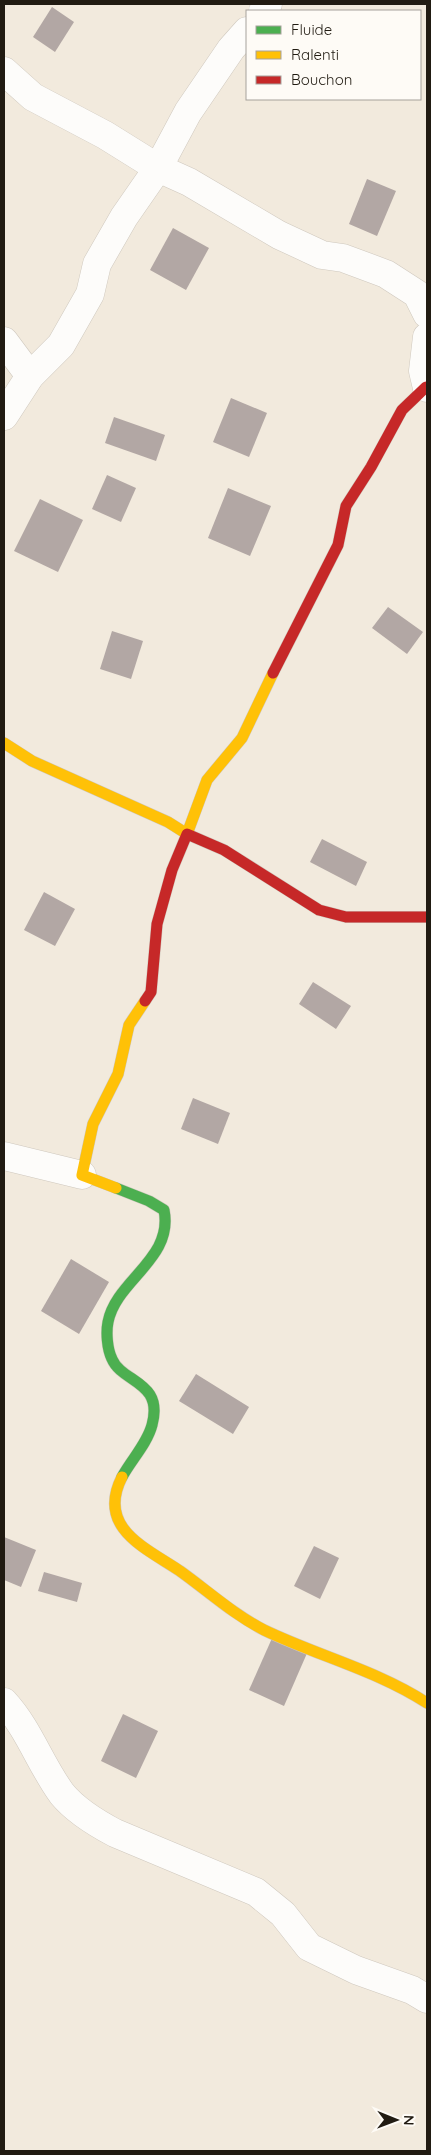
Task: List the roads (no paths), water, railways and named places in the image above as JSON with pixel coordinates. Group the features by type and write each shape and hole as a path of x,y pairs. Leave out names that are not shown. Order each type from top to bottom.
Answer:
{"street":[{"path":"4,416 30,376 61,345 79,315 93,286 92,280 97,264 124,217 158,168 188,112 231,49 246,32"},
{"path":"4,71 33,96 105,135 158,168 189,182 279,235 322,254 343,258 386,274 424,301"},
{"path":"82,1175 93,1124 118,1074 128,1025 151,992 157,924 172,870 207,780 242,738 338,545 346,506 371,467 402,410 409,401 427,388 423,371 427,337"},
{"path":"4,341 30,376"},
{"path":"4,743 32,761 168,822 187,834 224,850 318,910 346,917 427,917"},
{"path":"4,1156 82,1175 149,1201 164,1210 168,1224 161,1242 112,1312 107,1329 112,1360 149,1393 155,1409 153,1428 128,1464 116,1494 117,1516 127,1536 134,1544 154,1553 251,1623 311,1650 359,1667 413,1692 427,1702"},
{"path":"4,1702 18,1717 62,1794 95,1822 115,1833 256,1892 283,1914 309,1947 356,1970 412,1990 427,1999"}]}
